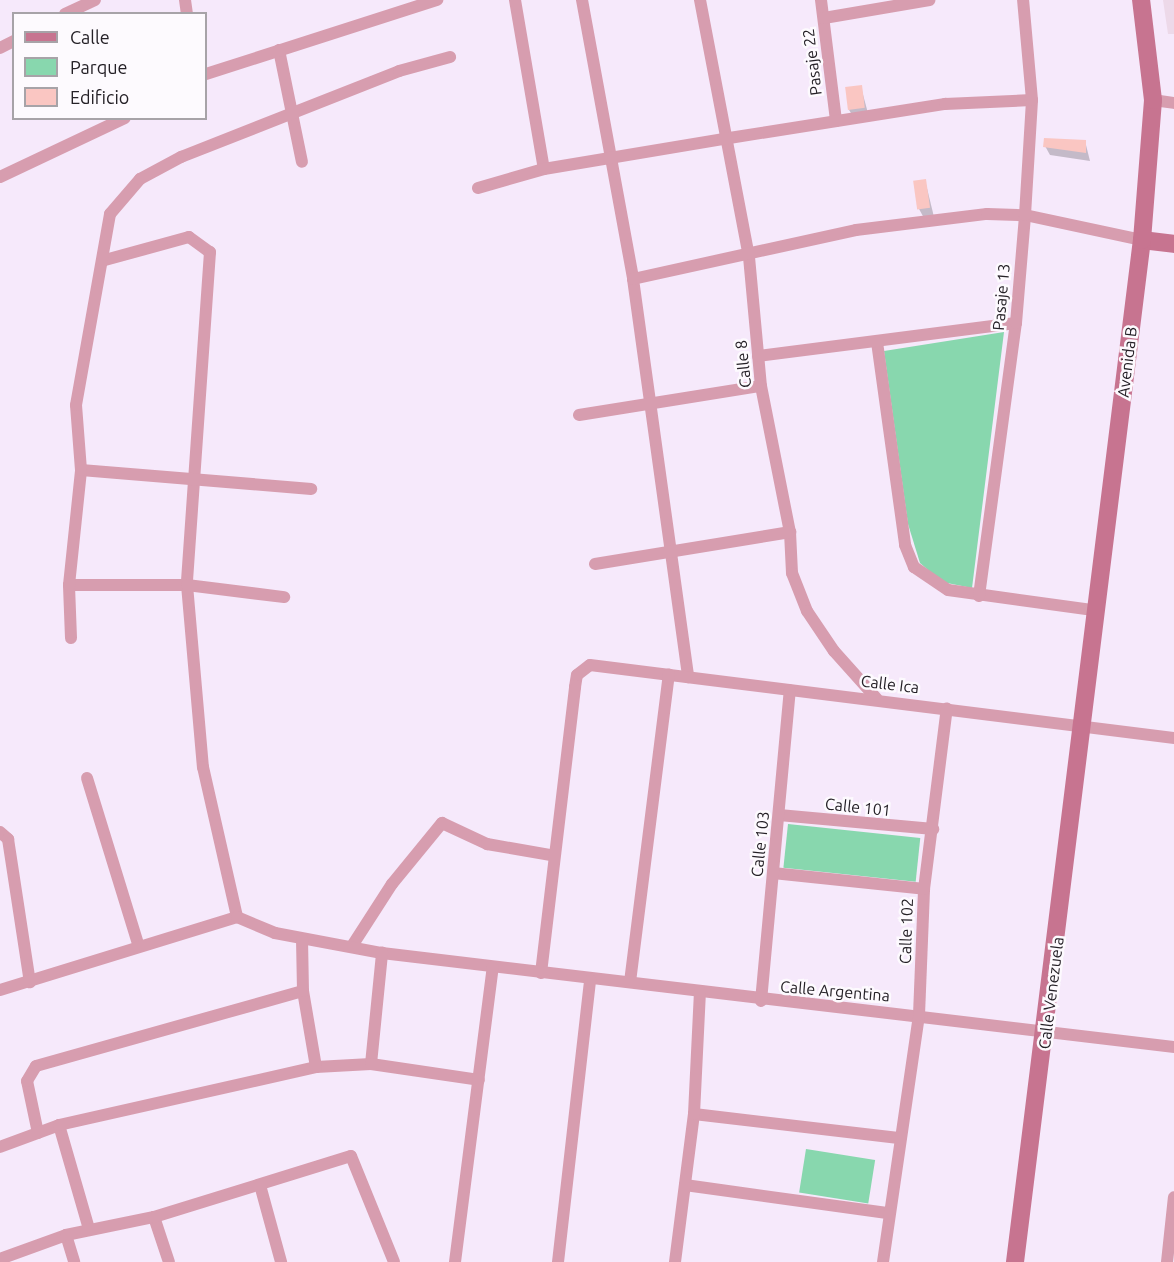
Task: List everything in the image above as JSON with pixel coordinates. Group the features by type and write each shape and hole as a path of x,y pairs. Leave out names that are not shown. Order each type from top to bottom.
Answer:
{"street":[{"path":"69,12 95,0"},
{"path":"207,75 437,0"},
{"path":"515,0 544,170"},
{"path":"582,0 609,160 633,279 673,553 688,677"},
{"name":"Calle 8","path":"700,0 723,139 750,257 761,386 790,532 792,573 807,611 877,699"},
{"name":"Pasaje 22","path":"821,0 836,121"},
{"path":"824,18 929,0"},
{"name":"Pasaje 13","path":"979,596 1016,323 1024,215 1032,100 1023,0"},
{"name":"Avenida B","path":"1084,724 1092,610 1142,240 1153,100 1141,0"},
{"path":"279,51 302,162"},
{"path":"71,638 69,585 81,470 76,405 105,260 110,214 140,179 399,71 450,57"},
{"path":"478,188 544,170 836,121 945,104 1032,100"},
{"path":"1153,100 1174,103"},
{"path":"0,177 120,120"},
{"path":"633,279 750,257 856,230 1024,215 1142,240 1174,244"},
{"path":"0,990 138,944 237,916 203,767 187,585 210,252 189,237 105,260"},
{"path":"758,356 1016,323"},
{"path":"877,342 905,545 914,567 931,583 979,596 1092,610"},
{"path":"579,415 761,386"},
{"path":"81,470 311,489"},
{"path":"595,564 790,532"},
{"path":"69,585 187,585 284,597"},
{"name":"Calle Ica","path":"551,855 577,675 602,663 688,677 1084,724 1174,738"},
{"path":"630,982 669,674"},
{"name":"Calle 103","path":"761,1001 790,690"},
{"name":"Calle 102","path":"883,1262 887,1213 919,1015 924,889 947,708"},
{"name":"Calle Venezuela","path":"1015,1262 1047,1031 1084,724"},
{"path":"87,778 138,944"},
{"name":"Calle 101","path":"779,815 933,829"},
{"path":"352,946 392,884 442,824 487,844 551,855 541,974"},
{"path":"0,832 8,839 30,981"},
{"path":"773,873 924,889"},
{"name":"Calle Argentina","path":"237,916 302,939 382,953 590,980 630,982 761,1001 919,1015 1174,1047"},
{"path":"302,939 303,991 316,1067"},
{"path":"371,1064 382,953"},
{"path":"455,1262 493,967"},
{"path":"558,1262 590,980"},
{"path":"38,1133 27,1081 36,1066 303,991"},
{"path":"675,1262 694,1114 700,992"},
{"path":"0,1147 59,1125 316,1067 371,1064 479,1080"},
{"path":"694,1114 899,1138"},
{"path":"59,1125 89,1229"},
{"path":"0,1259 66,1235 154,1217 351,1156 394,1262"},
{"path":"260,1185 281,1262"},
{"path":"685,1185 887,1213"},
{"path":"1167,1262 1174,1197"},
{"path":"154,1217 169,1262"},
{"path":"66,1235 74,1262"}],"shaded area":[{"path":"1163,0 1174,0 1174,34 1168,34"}],"green space":[{"path":"1004,332 972,588 942,582 920,563 908,524 884,351"},
{"path":"788,824 920,838 916,882 783,868"},
{"path":"806,1149 875,1160 868,1203 799,1192"}],"building":[{"path":"862,85 865,108 848,110 845,87"},
{"path":"1044,138 1086,140 1086,153 1043,147"},
{"path":"926,179 930,208 917,210 913,181"}]}
